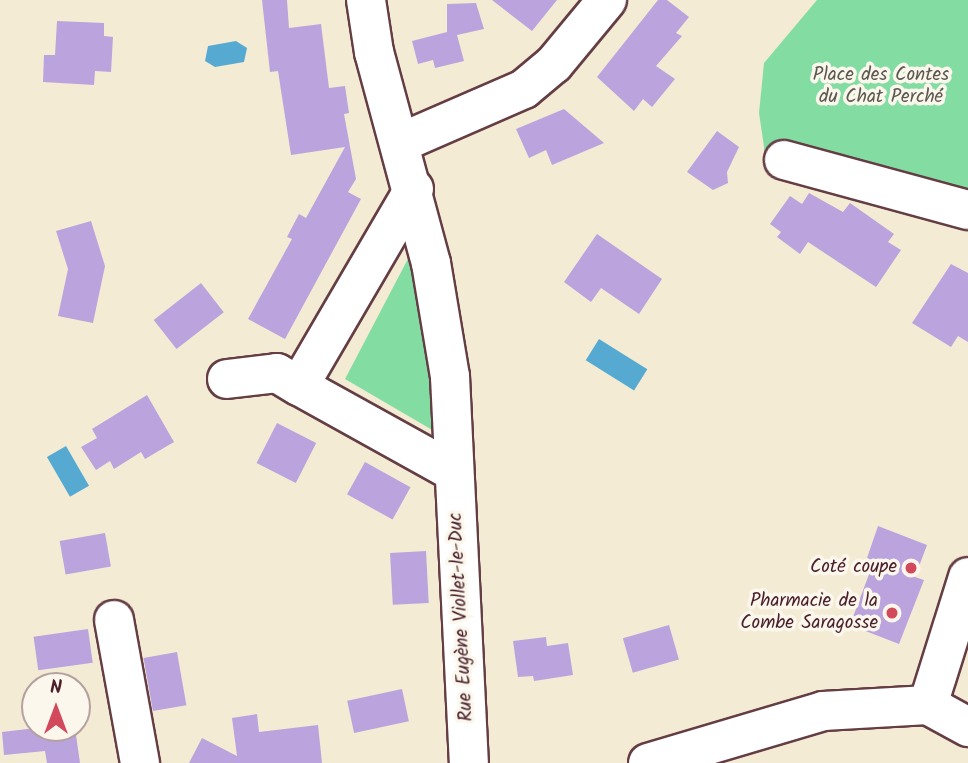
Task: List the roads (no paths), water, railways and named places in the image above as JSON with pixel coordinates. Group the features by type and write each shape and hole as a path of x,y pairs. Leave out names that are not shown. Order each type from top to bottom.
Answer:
{"street":[{"name":"Rue Eugène Viollet-le-Duc","path":"366,0 374,52 414,189 450,377 470,763"},
{"path":"400,143 524,89 554,64 607,0"},
{"path":"784,160 968,210"},
{"path":"299,386 414,189"},
{"path":"227,379 277,373 454,472"},
{"path":"928,705 968,577"},
{"path":"114,620 140,763"},
{"path":"648,763 823,711 928,705 968,727"}],"water":[{"path":"236,41 247,48 244,62 215,67 205,61 208,46"},
{"path":"599,339 647,369 634,390 586,360"},
{"path":"66,446 89,486 70,497 47,457"}],"place":[{"name":"Coté coupe","path":"911,568"},
{"name":"Pharmacie de la Combe Saragosse","path":"892,613"}],"park label":[{"name":"Place des Contes du Chat Perché","path":"881,87"}]}
